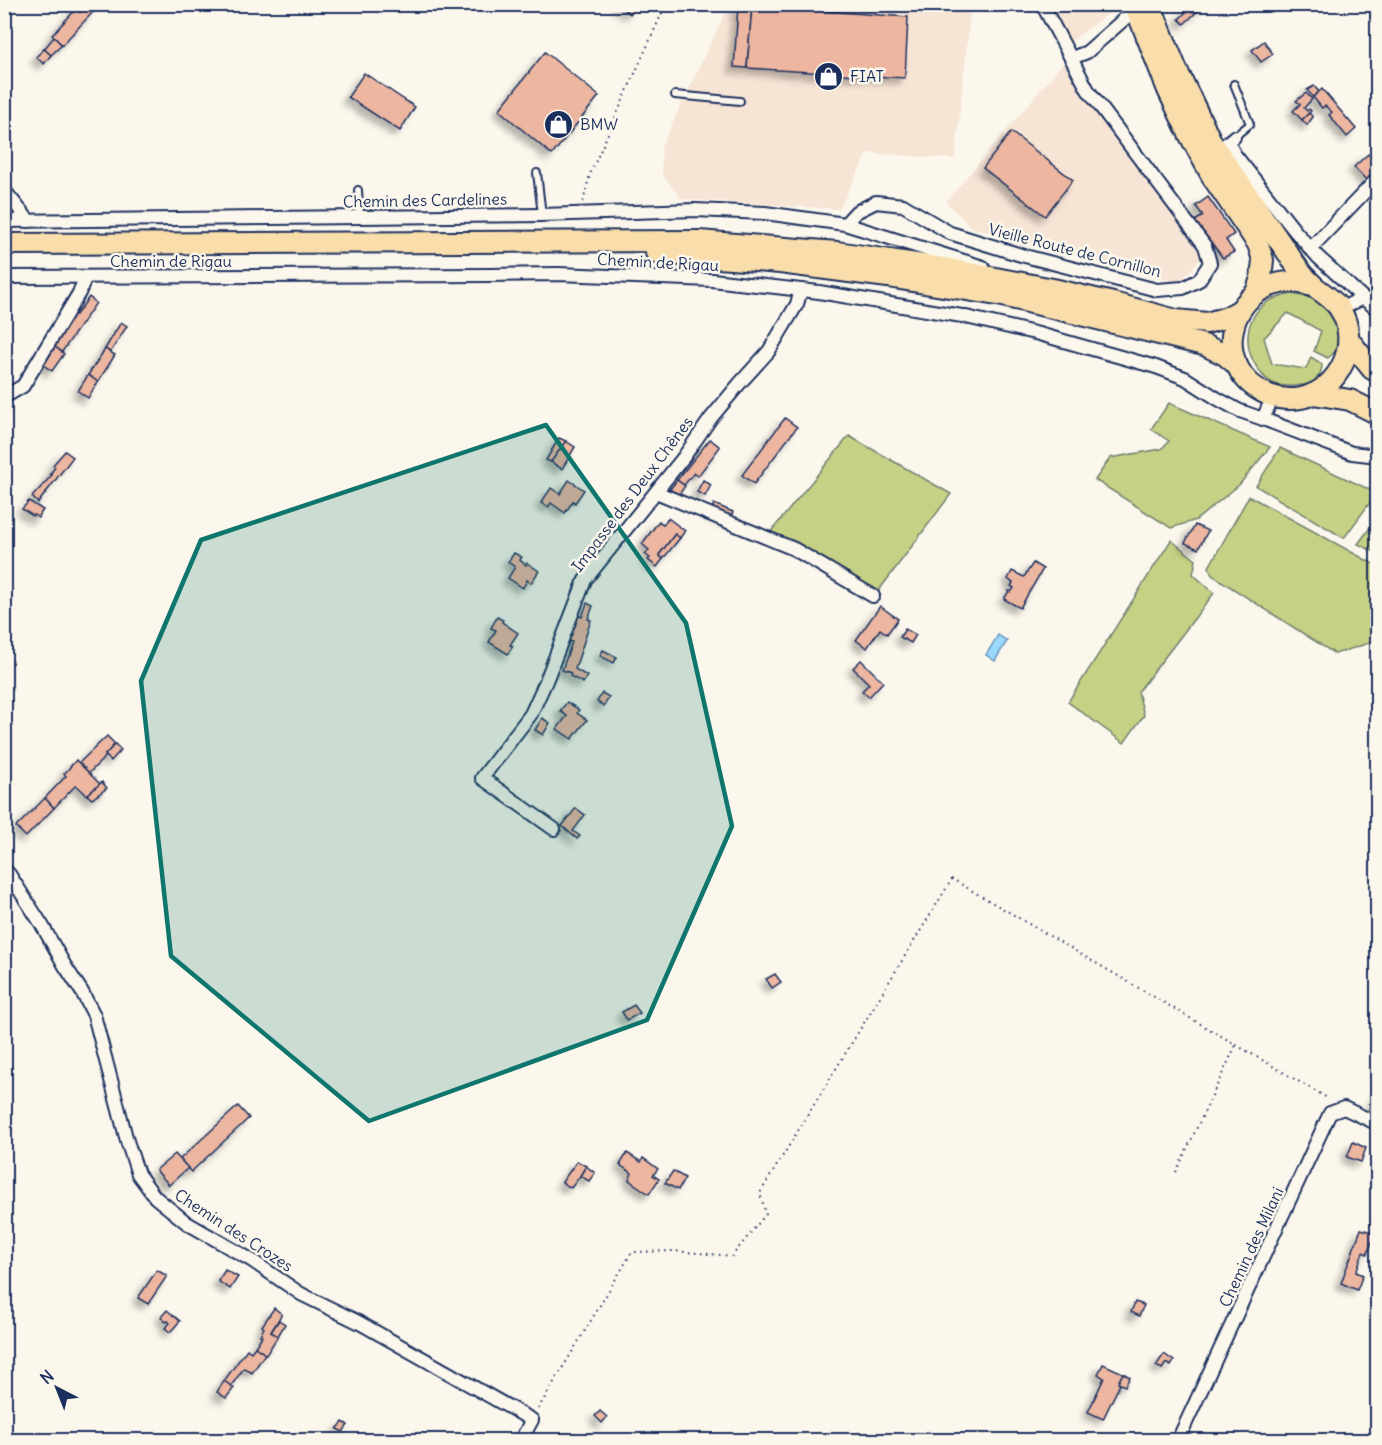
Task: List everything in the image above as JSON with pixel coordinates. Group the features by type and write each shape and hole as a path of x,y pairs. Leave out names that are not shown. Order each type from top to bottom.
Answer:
{"main road":[{"path":"1140,5 1176,68 1212,143 1302,274 1340,309 1346,324 1349,340 1346,357 1339,373 1328,385 1313,394 1300,398 1286,399 1261,392 1243,375 1232,351 1234,323 1240,310 1256,293 1275,284 1295,282 1315,287"},
{"path":"1140,5 1168,90 1189,134 1213,178 1258,244 1263,260 1256,293"},
{"path":"4,244 699,241 837,252 949,269 1053,289 1176,320 1207,323 1240,310"},
{"path":"577,242 597,248 780,263 888,277 1003,296 1204,345 1237,364"},
{"path":"1349,340 1377,372"},
{"path":"1313,394 1350,400 1377,414"}],"street":[{"name":"Vieille Route de Cornillon","path":"845,224 856,212 876,202 903,205 950,233 1021,255 1157,290 1183,288 1199,280 1210,263 1205,246 1088,90 1042,4"},
{"path":"1072,58 1087,52 1140,5"},
{"path":"1234,137 1228,142 1235,155 1310,249 1377,310"},
{"path":"1310,249 1377,178"},
{"path":"4,190 29,221"},
{"name":"Chemin des Cardelines","path":"4,221 542,215 695,210 765,213 845,224 1053,289"},
{"name":"Chemin de Rigau","path":"4,277 558,274 712,280 801,290 962,316 1061,340 1156,367 1185,378 1240,411 1263,419"},
{"path":"4,395 23,386 79,293 85,278"},
{"name":"Impasse des Deux Chênes","path":"554,829 482,778 531,714 585,580 683,458 718,409 769,351 797,303 801,290"},
{"path":"1340,309 1362,298"},
{"path":"1273,396 1263,419 1352,453 1377,456"},
{"path":"656,492 794,549 873,596"},
{"name":"Chemin des Crozes","path":"4,870 9,874 42,925 94,1015 127,1141 138,1173 155,1197 187,1223 251,1260 301,1294 358,1322 532,1420"},
{"path":"1344,1108 1377,1124"},
{"name":"Chemin des Milani","path":"1178,1440 1330,1113 1344,1108"},
{"path":"521,1440 532,1420"}],"lane":[{"path":"1234,84 1250,124 1234,137"},
{"path":"675,95 740,100"},
{"path":"537,173 542,215"},
{"path":"358,190 360,217"}],"path":[{"path":"580,213 590,174 666,4"},
{"path":"532,1420 632,1252 674,1251 732,1256 766,1214 760,1193 952,879 1344,1108"},
{"path":"1176,1172 1236,1045"}],"highlighted area":[{"path":"546,425 686,623 732,826 647,1020 369,1121 171,956 141,681 201,540"}],"shaded area":[{"path":"1117,4 1117,7 1070,42 1049,5"},
{"name":"FIAT","path":"729,5 971,5 955,159 868,153 839,209 682,199 662,174 661,147"},
{"path":"1063,63 1207,251 1179,283 971,227 946,202"}],"green space":[{"path":"1292,294 1313,299 1323,305 1334,319 1339,331 1339,343 1335,352 1328,358 1314,351 1321,331 1288,313 1264,338 1272,364 1306,369 1311,357 1322,364 1322,368 1311,383 1285,386 1272,383 1260,371 1250,352 1248,334 1253,317 1266,303 1272,299"},
{"path":"1169,403 1270,447 1239,485 1196,520 1171,528 1095,480 1110,458 1161,449 1169,441 1151,429"},
{"path":"849,436 951,494 877,593 769,534"},
{"path":"1280,448 1377,493 1344,538 1256,486"},
{"path":"1249,496 1377,566 1377,634 1372,642 1335,654 1212,575 1209,567"},
{"path":"1377,518 1377,553 1358,544"},
{"path":"1171,540 1196,560 1193,574 1214,593 1138,692 1144,715 1124,743 1068,702"}],"water":[{"path":"998,635 1007,641 995,661 986,655"}],"building":[{"path":"87,4 95,10 62,45 52,35 76,9 80,12"},
{"path":"618,4 637,4 630,14"},
{"path":"1194,4 1205,4 1184,24 1179,19"},
{"path":"738,6 752,6 747,68 734,67"},
{"path":"752,6 908,17 905,78 747,68"},
{"path":"54,37 62,45 51,55 44,49"},
{"path":"1264,41 1273,54 1261,62 1252,50"},
{"path":"44,49 51,55 44,64 36,57"},
{"path":"545,52 599,96 552,155 499,110"},
{"path":"364,73 415,107 400,131 348,97"},
{"path":"1314,86 1319,92 1313,97 1307,90"},
{"path":"1322,89 1356,129 1347,137 1329,115 1332,112 1325,106 1322,108 1313,97"},
{"path":"1306,93 1312,99 1304,108 1311,111 1302,120 1293,111 1300,104 1296,101"},
{"path":"1309,113 1313,117 1307,125 1302,120"},
{"path":"1011,132 1073,180 1045,216 983,168"},
{"path":"1368,154 1378,164 1378,170 1367,181 1354,167"},
{"path":"1208,197 1234,234 1226,240 1234,252 1223,258 1195,221 1203,216 1196,206"},
{"path":"89,297 96,303 62,352 54,346 62,334 59,332 72,312 76,315"},
{"path":"121,322 127,326 110,353 105,349"},
{"path":"54,346 64,354 52,371 42,364"},
{"path":"105,349 115,355 98,382 88,375"},
{"path":"88,375 98,382 88,398 78,391"},
{"path":"785,418 797,427 754,484 742,475"},
{"path":"559,438 566,441 551,462 546,460"},
{"path":"710,439 720,447 698,476 694,473 684,485 677,480"},
{"path":"566,441 575,447 562,469 551,462"},
{"path":"65,451 73,457 38,503 32,497 52,475 50,474 55,467 53,465"},
{"path":"569,480 584,490 565,513 551,503 548,507 541,503 551,488 560,494"},
{"path":"677,480 685,486 678,496 670,489"},
{"path":"703,480 711,485 705,496 697,492"},
{"path":"29,501 43,510 38,518 22,509"},
{"path":"714,504 733,512 730,521 710,512"},
{"path":"668,518 685,531 680,538 675,534 659,555 663,559 657,567 648,560 650,558 645,554 649,550 642,544 659,521 663,525"},
{"path":"1195,525 1208,531 1198,549 1185,543"},
{"path":"675,534 680,538 663,559 659,555"},
{"path":"514,553 522,557 520,560 526,565 527,563 539,571 531,583 527,580 523,588 508,578 515,567 508,562"},
{"path":"1033,563 1043,569 1020,608 1004,599 1014,588 1011,586 1013,583 1008,579 1012,571 1024,577"},
{"path":"587,603 593,606 588,619 591,620 575,669 587,676 583,683 570,676 571,673 562,670 578,615 582,617"},
{"path":"880,606 898,619 887,634 880,629 867,648 856,640"},
{"path":"497,617 518,633 510,645 513,646 508,654 489,642 496,630 491,628"},
{"path":"905,629 916,635 911,643 900,637"},
{"path":"603,650 617,657 614,663 600,656"},
{"path":"861,660 883,682 869,697 862,691 869,684 853,668"},
{"path":"602,693 609,697 604,706 597,702"},
{"path":"567,702 579,710 577,713 587,720 572,739 557,729 567,716 560,711"},
{"path":"542,718 550,723 543,735 535,730"},
{"path":"107,736 115,744 89,773 79,763"},
{"path":"115,744 121,750 111,761 105,755"},
{"path":"76,760 100,784 87,795 76,785 54,808 45,798 66,776 64,774"},
{"path":"102,782 107,788 92,799 87,795"},
{"path":"45,798 54,808 26,837 16,827"},
{"path":"576,808 585,815 573,831 580,836 577,839 562,826"},
{"path":"775,974 781,982 772,988 766,979"},
{"path":"634,1005 640,1013 627,1020 622,1012"},
{"path":"1378,1091 1378,1114 1369,1110"},
{"path":"238,1106 249,1118 191,1172 180,1159"},
{"path":"1353,1142 1366,1148 1361,1162 1347,1157"},
{"path":"627,1153 641,1162 643,1158 658,1169 653,1175 659,1179 649,1194 629,1180 632,1173 620,1165"},
{"path":"175,1154 188,1168 169,1185 156,1170"},
{"path":"577,1161 586,1166 571,1188 562,1182"},
{"path":"586,1166 595,1173 589,1181 580,1176"},
{"path":"673,1171 685,1178 678,1190 665,1183"},
{"path":"1361,1229 1376,1233 1367,1254 1363,1252 1356,1272 1363,1275 1357,1290 1341,1283"},
{"path":"157,1270 167,1276 148,1304 138,1298"},
{"path":"225,1270 238,1277 230,1289 218,1281"},
{"path":"1135,1302 1144,1305 1139,1316 1131,1312"},
{"path":"274,1308 282,1314 271,1332 278,1336 266,1355 255,1347 262,1336 260,1335 264,1328 262,1326"},
{"path":"167,1310 180,1321 170,1332 165,1328 170,1323 161,1317"},
{"path":"279,1320 285,1324 278,1336 271,1332"},
{"path":"255,1347 265,1354 252,1373 244,1368 231,1386 224,1381 247,1349 251,1352"},
{"path":"1164,1354 1174,1361 1171,1366 1166,1363 1162,1369 1156,1366"},
{"path":"1103,1364 1123,1373 1103,1419 1088,1412 1104,1378 1098,1374"},
{"path":"1123,1373 1130,1377 1125,1386 1118,1383"},
{"path":"224,1381 234,1388 226,1398 217,1392"},
{"path":"600,1411 607,1417 602,1423 595,1416"},
{"path":"343,1422 348,1425 343,1432 337,1429"}],"place":[{"name":"FIAT","path":"829,76"},
{"name":"BMW","path":"559,124"}]}
